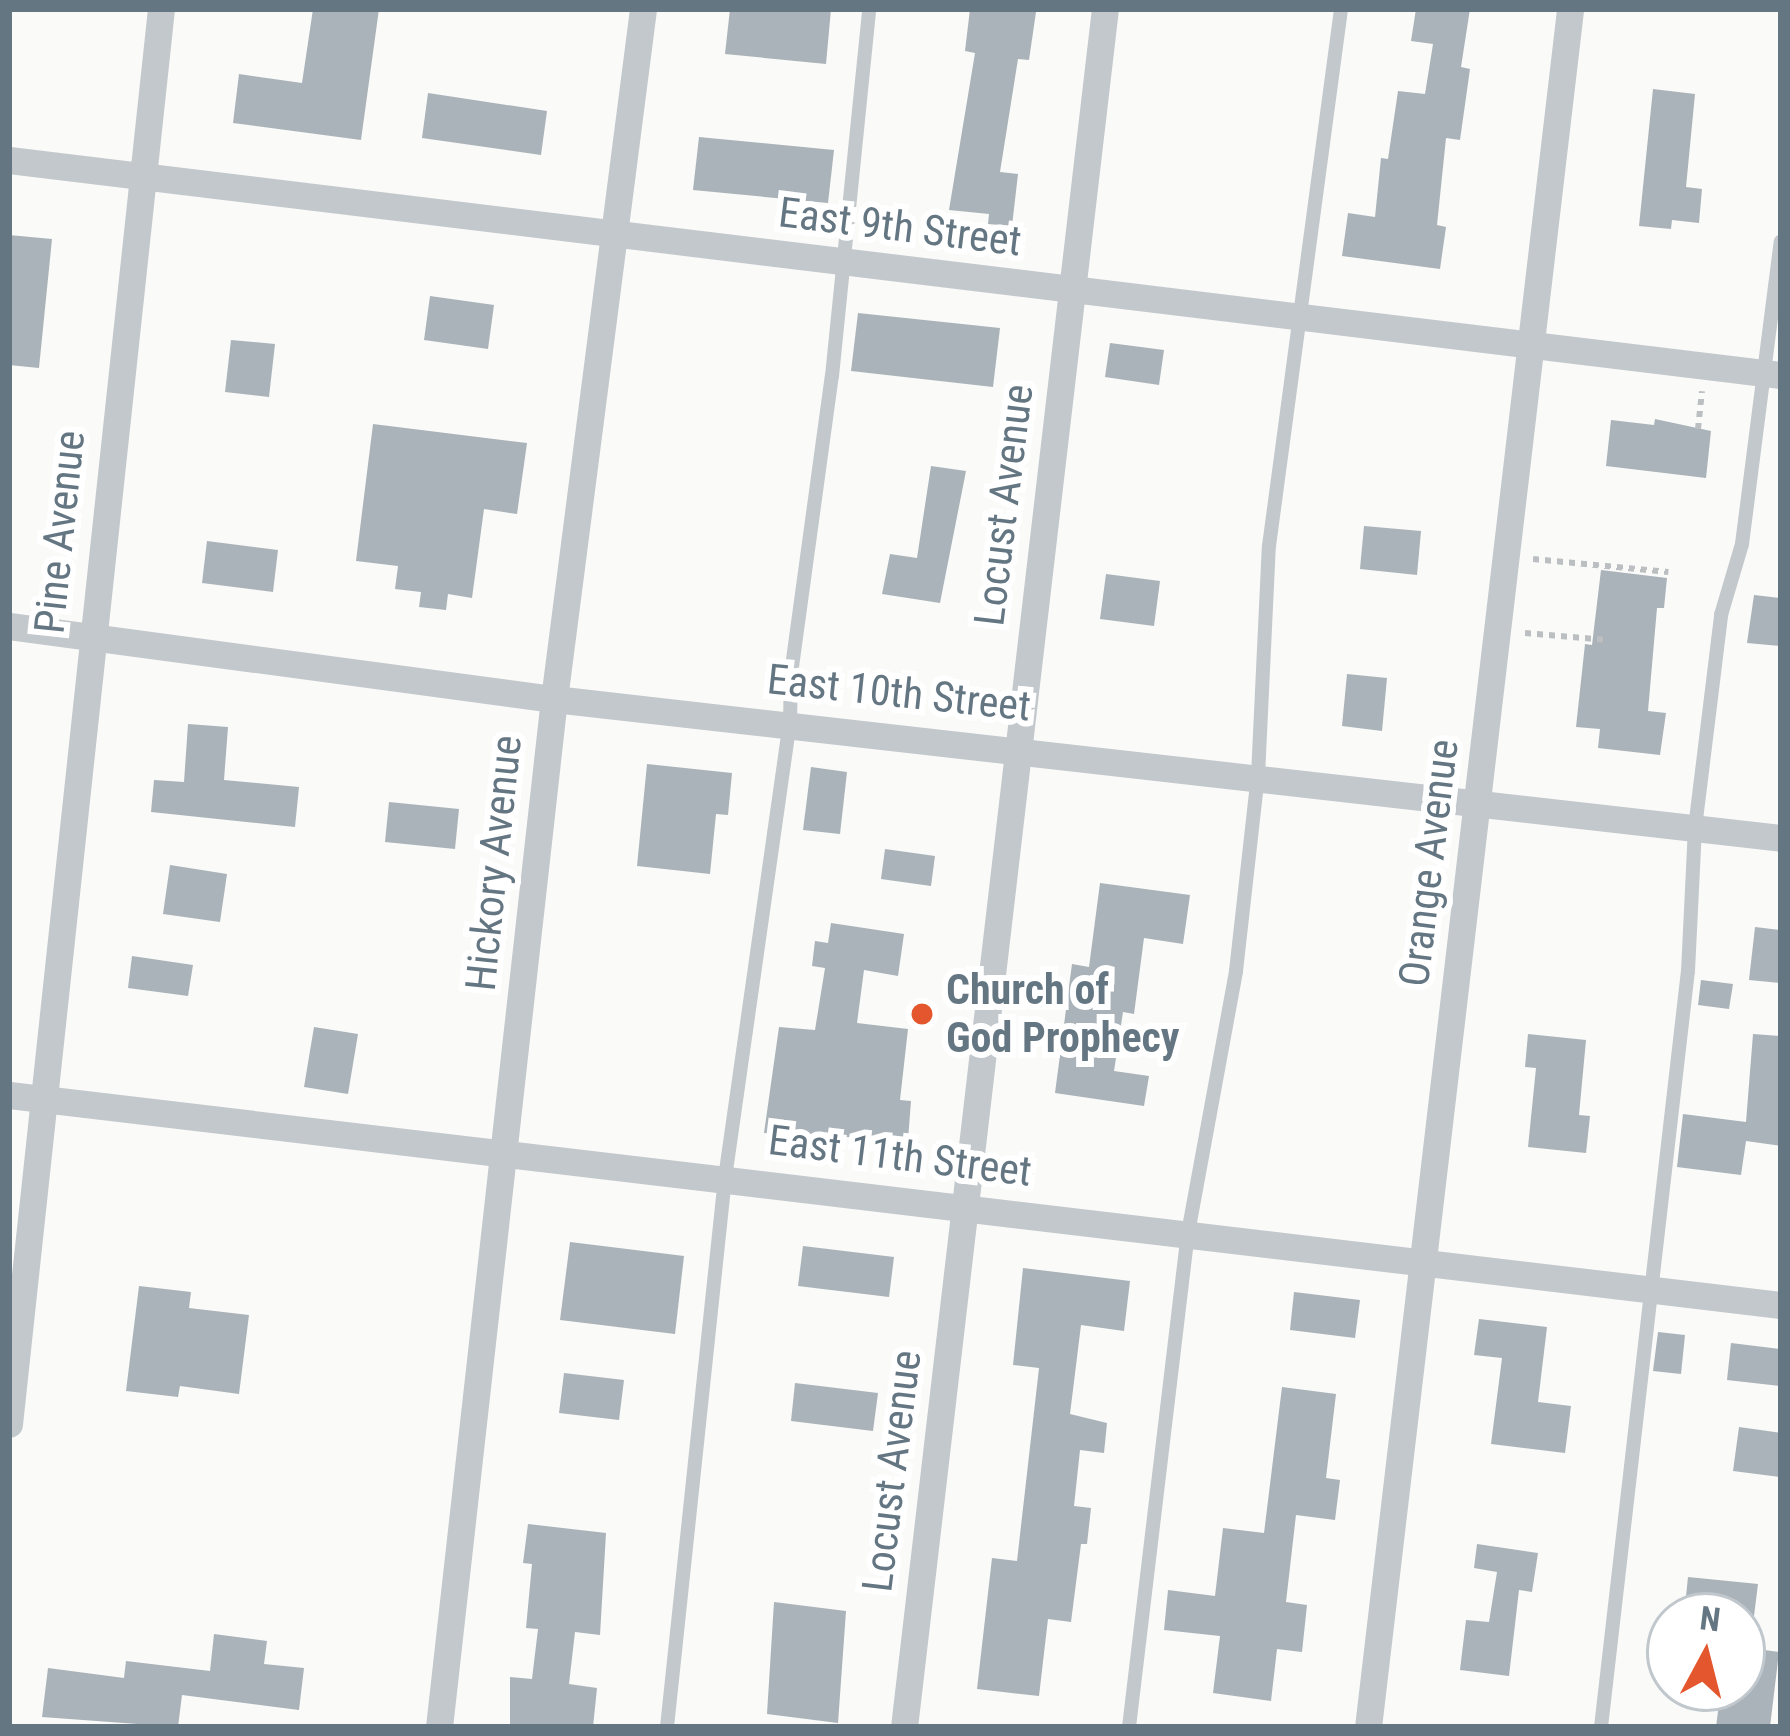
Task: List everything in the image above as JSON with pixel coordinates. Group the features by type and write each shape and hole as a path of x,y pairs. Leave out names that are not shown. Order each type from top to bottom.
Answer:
{"street":[{"name":"Pine Avenue","path":"9,1424 46,1100 90,636 161,9"},
{"name":"Hickory Avenue","path":"439,1727 554,699 643,9"},
{"name":"Locust Avenue","path":"904,1727 1105,9"},
{"name":"Orange Avenue","path":"1368,1727 1570,9"},
{"name":"East 9th Street","path":"9,160 1773,374"},
{"name":"East 10th Street","path":"9,626 554,699 1016,747 1781,838"},
{"name":"East 11th Street","path":"9,1095 1781,1305"}],"lane":[{"path":"667,1727 725,1178 790,724 791,674 832,376 869,9"},
{"path":"1129,1727 1188,1232 1236,970 1258,776 1269,546 1341,9"},
{"path":"1601,1727 1693,920 1695,828 1721,615 1742,544 1773,374 1781,241"}],"path":[{"path":"1698,429 1705,366"},
{"path":"1506,556 1668,572"},
{"path":"1498,632 1607,640"}],"building":[{"path":"313,9 379,9 361,140 233,123 239,74 302,83"},
{"path":"730,9 831,9 826,64 725,54"},
{"path":"970,9 1036,12 1029,60 1018,59 1000,172 1018,174 1012,226 988,224 989,214 949,210 975,53 965,51"},
{"path":"1416,9 1470,9 1461,67 1470,69 1460,140 1446,138 1437,225 1446,227 1440,269 1342,256 1348,213 1375,217 1381,158 1388,159 1398,91 1425,94 1433,44 1411,41"},
{"path":"1653,89 1695,94 1686,187 1702,189 1699,223 1672,220 1671,229 1639,226"},
{"path":"428,93 547,111 541,155 422,138"},
{"path":"699,137 834,150 828,203 693,190"},
{"path":"9,235 52,239 39,368 9,365"},
{"path":"430,296 494,305 488,349 424,340"},
{"path":"858,313 1000,328 993,387 851,371"},
{"path":"231,340 275,344 269,397 225,392"},
{"path":"1110,343 1164,350 1159,385 1105,377"},
{"path":"1655,419 1711,431 1706,478 1606,466 1611,420 1654,425"},
{"path":"373,424 527,443 517,514 484,509 472,598 448,594 446,610 419,607 421,592 395,589 398,566 356,561"},
{"path":"931,466 966,471 940,603 882,594 890,554 917,558"},
{"path":"1364,526 1421,531 1417,575 1360,569"},
{"path":"207,541 278,550 273,592 202,583"},
{"path":"1601,570 1667,578 1664,608 1657,608 1648,711 1666,713 1660,755 1598,748 1600,729 1576,727 1585,644 1592,645"},
{"path":"1106,574 1160,581 1154,626 1100,619"},
{"path":"1754,595 1781,598 1781,646 1747,643"},
{"path":"1347,674 1387,678 1382,731 1342,726"},
{"path":"188,724 228,727 224,780 299,787 295,827 151,812 154,780 184,782"},
{"path":"647,764 732,773 728,815 716,814 710,874 637,866"},
{"path":"811,767 847,772 840,834 803,830"},
{"path":"389,802 459,809 455,849 385,842"},
{"path":"885,849 935,856 931,886 881,879"},
{"path":"170,865 227,874 220,922 163,914"},
{"path":"1100,883 1190,895 1183,944 1144,938 1134,1014 1123,1012 1114,1071 1149,1076 1144,1106 1055,1093 1072,964 1089,967"},
{"path":"831,923 904,934 898,976 864,970 857,1023 908,1029 900,1100 911,1101 908,1140 764,1133 779,1027 815,1030 825,968 812,966 815,941 828,943"},
{"path":"1755,927 1781,930 1781,983 1749,980"},
{"path":"132,956 193,965 188,996 128,988"},
{"path":"1701,980 1733,984 1729,1009 1698,1005"},
{"path":"314,1027 358,1034 348,1094 304,1087"},
{"path":"1528,1034 1586,1040 1579,1115 1590,1116 1586,1153 1528,1147 1536,1068 1525,1067"},
{"path":"1753,1034 1781,1036 1781,1146 1746,1141 1741,1175 1677,1167 1683,1114 1746,1122"},
{"path":"570,1242 684,1256 675,1334 560,1320"},
{"path":"803,1246 894,1257 889,1297 798,1286"},
{"path":"1023,1268 1130,1281 1124,1331 1081,1325 1070,1414 1107,1423 1104,1453 1080,1450 1074,1506 1091,1508 1087,1544 1081,1544 1071,1622 1048,1619 1039,1696 977,1689 992,1558 1017,1561 1039,1368 1013,1365"},
{"path":"139,1286 191,1292 189,1308 249,1315 239,1394 180,1386 178,1397 126,1391"},
{"path":"1294,1292 1360,1300 1355,1338 1290,1330"},
{"path":"1479,1319 1547,1327 1538,1402 1571,1406 1565,1453 1491,1444 1502,1358 1474,1355"},
{"path":"1658,1332 1685,1335 1681,1374 1653,1371"},
{"path":"1731,1343 1781,1349 1781,1386 1727,1380"},
{"path":"564,1373 624,1380 619,1420 559,1413"},
{"path":"795,1383 878,1393 873,1431 791,1421"},
{"path":"1282,1387 1336,1394 1326,1478 1340,1480 1335,1520 1296,1515 1286,1602 1307,1605 1302,1652 1277,1649 1271,1701 1213,1693 1220,1636 1164,1630 1168,1590 1215,1596 1223,1528 1264,1533"},
{"path":"1739,1427 1781,1433 1781,1477 1733,1471"},
{"path":"528,1524 606,1533 600,1635 575,1632 569,1684 597,1688 593,1727 510,1727 510,1677 532,1679 538,1629 526,1628 532,1564 523,1563"},
{"path":"1477,1544 1538,1553 1532,1592 1519,1590 1509,1676 1460,1670 1466,1620 1489,1622 1497,1572 1474,1568"},
{"path":"1688,1577 1758,1584 1757,1592 1686,1592"},
{"path":"774,1602 846,1611 838,1723 767,1714"},
{"path":"214,1634 267,1641 264,1664 304,1668 299,1710 182,1695 178,1727 42,1717 48,1668 124,1678 126,1661 210,1671"},
{"path":"1766,1650 1779,1652 1770,1727 1716,1727 1718,1712 1766,1712"}],"place":[{"name":"Church of God Prophecy","path":"922,1014"}]}
